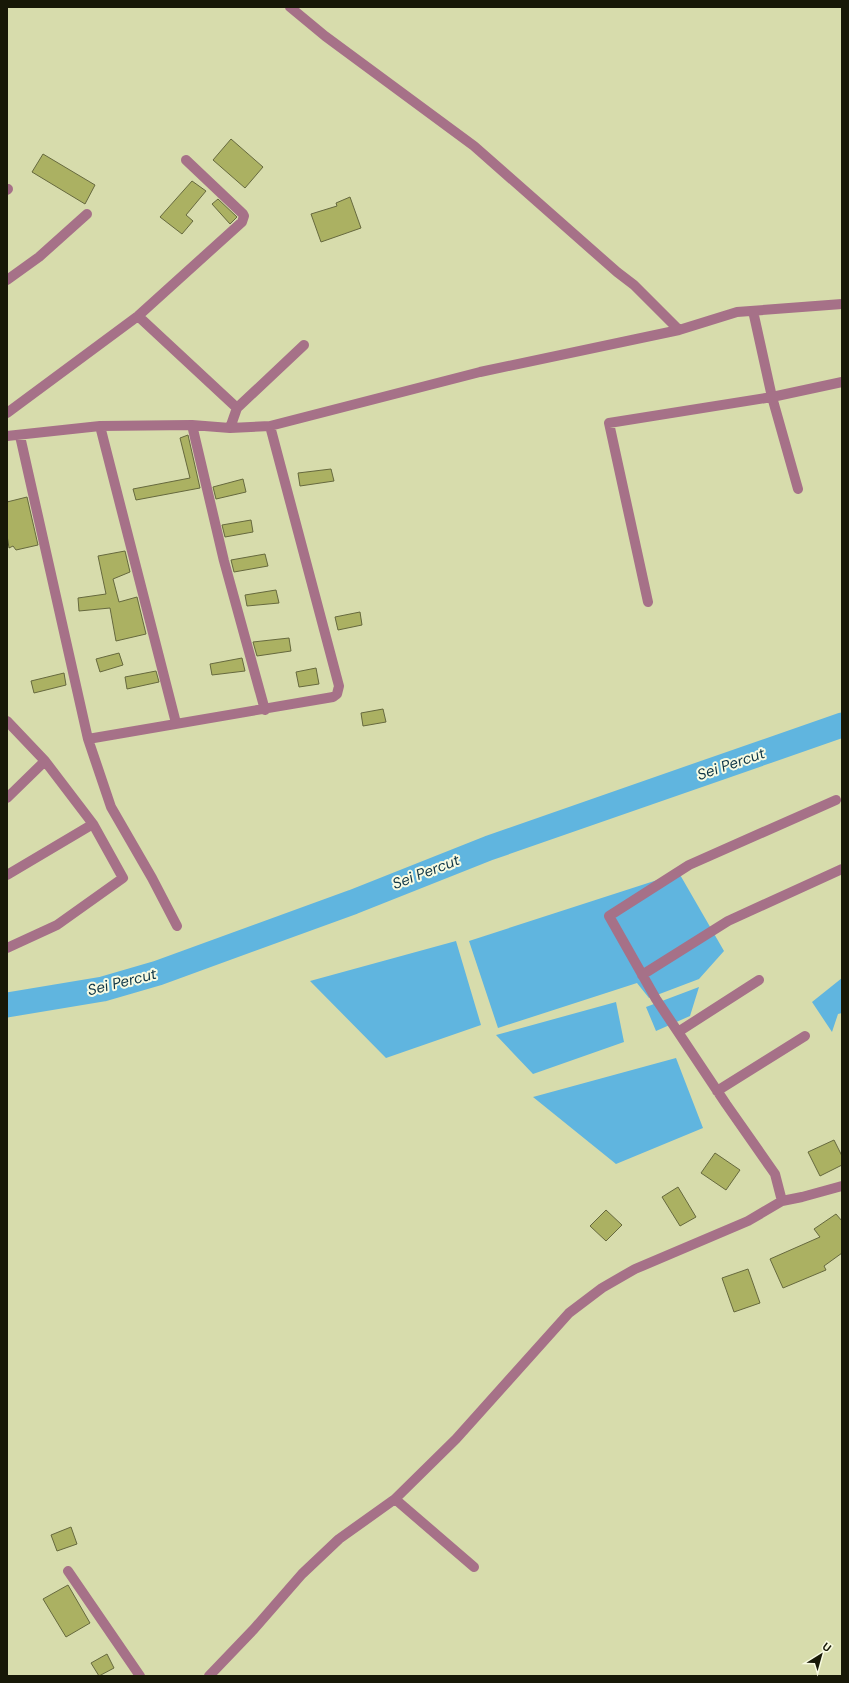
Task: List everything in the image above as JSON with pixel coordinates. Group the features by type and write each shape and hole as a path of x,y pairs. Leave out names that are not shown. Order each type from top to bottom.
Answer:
{"street":[{"path":"290,7 325,36 474,146 617,272 634,285 679,330"},
{"path":"7,413 138,316 244,220 243,214 186,160"},
{"path":"7,280 39,257 87,214"},
{"path":"7,436 20,436 100,426 192,425 230,428 270,426 480,372 679,330 737,312 842,304"},
{"path":"753,311 772,397 798,489"},
{"path":"138,316 237,408"},
{"path":"230,428 237,408 304,345"},
{"path":"648,602 608,423 772,397 842,382"},
{"path":"192,425 224,561 265,710"},
{"path":"100,426 176,723"},
{"path":"88,739 176,723 265,710 333,697 337,694 340,686 270,426"},
{"path":"20,436 88,739 111,807 152,878 177,926"},
{"path":"7,721 45,761 93,824 123,878 57,926 7,948"},
{"path":"7,798 45,761"},
{"path":"782,1200 775,1174 678,1032 642,975 609,916 689,865 836,800"},
{"path":"7,876 93,824"},
{"path":"642,975 728,921 842,869"},
{"path":"678,1032 759,980"},
{"path":"717,1091 805,1036"},
{"path":"209,1676 254,1629 302,1574 333,1544 395,1499 456,1439 569,1313 596,1292 635,1269 748,1221 782,1200 802,1198 842,1186"},
{"path":"395,1499 474,1567"},
{"path":"68,1571 140,1676"}],"water":[{"path":"679,873 724,951 699,979 649,998 637,983 498,1028 469,941"},
{"path":"456,941 481,1025 386,1058 310,981"},
{"path":"842,978 842,1013 838,1014 832,1032 812,1002"},
{"path":"699,987 690,1016 656,1031 646,1007"},
{"path":"616,1002 624,1042 533,1074 496,1035"},
{"path":"676,1058 703,1128 616,1164 533,1097"}],"building":[{"path":"231,139 263,167 245,188 213,160"},
{"path":"43,154 95,185 85,204 32,172"},
{"path":"192,181 206,191 186,215 193,221 182,234 160,217"},
{"path":"350,197 361,228 321,242 311,214 337,206 336,203"},
{"path":"218,199 237,217 230,224 212,204"},
{"path":"188,435 200,488 136,500 133,489 190,478 180,438"},
{"path":"331,469 334,481 300,486 298,473"},
{"path":"243,479 246,492 216,499 213,487"},
{"path":"27,497 38,545 16,550 13,546 9,548 7,535 7,502"},
{"path":"251,520 253,532 225,537 222,525"},
{"path":"125,551 130,572 113,579 119,602 137,597 146,634 116,641 110,608 79,611 78,598 106,594 98,556"},
{"path":"265,554 268,566 234,572 231,560"},
{"path":"276,590 279,603 247,606 245,595"},
{"path":"360,612 362,625 338,630 335,617"},
{"path":"289,638 291,651 257,656 253,642"},
{"path":"119,653 123,665 100,672 96,659"},
{"path":"242,658 245,671 212,675 210,664"},
{"path":"316,668 319,684 299,687 296,672"},
{"path":"156,671 159,682 127,689 125,677"},
{"path":"64,673 66,685 34,693 31,681"},
{"path":"383,709 386,722 363,726 361,713"},
{"path":"834,1140 842,1156 842,1165 820,1176 808,1152"},
{"path":"715,1153 740,1170 726,1190 701,1173"},
{"path":"678,1187 696,1217 680,1226 662,1197"},
{"path":"606,1210 622,1225 606,1241 590,1226"},
{"path":"836,1214 842,1221 842,1253 824,1266 826,1270 783,1288 770,1259 820,1237 814,1229"},
{"path":"748,1269 760,1303 734,1312 722,1278"},
{"path":"71,1527 77,1544 57,1551 51,1535"},
{"path":"68,1585 90,1623 66,1637 43,1599"},
{"path":"107,1654 114,1668 99,1676 91,1663"}],"waterway":[{"name":"Sei Percut","path":"7,1005 103,989 158,973 353,902 489,848 842,725"}]}
